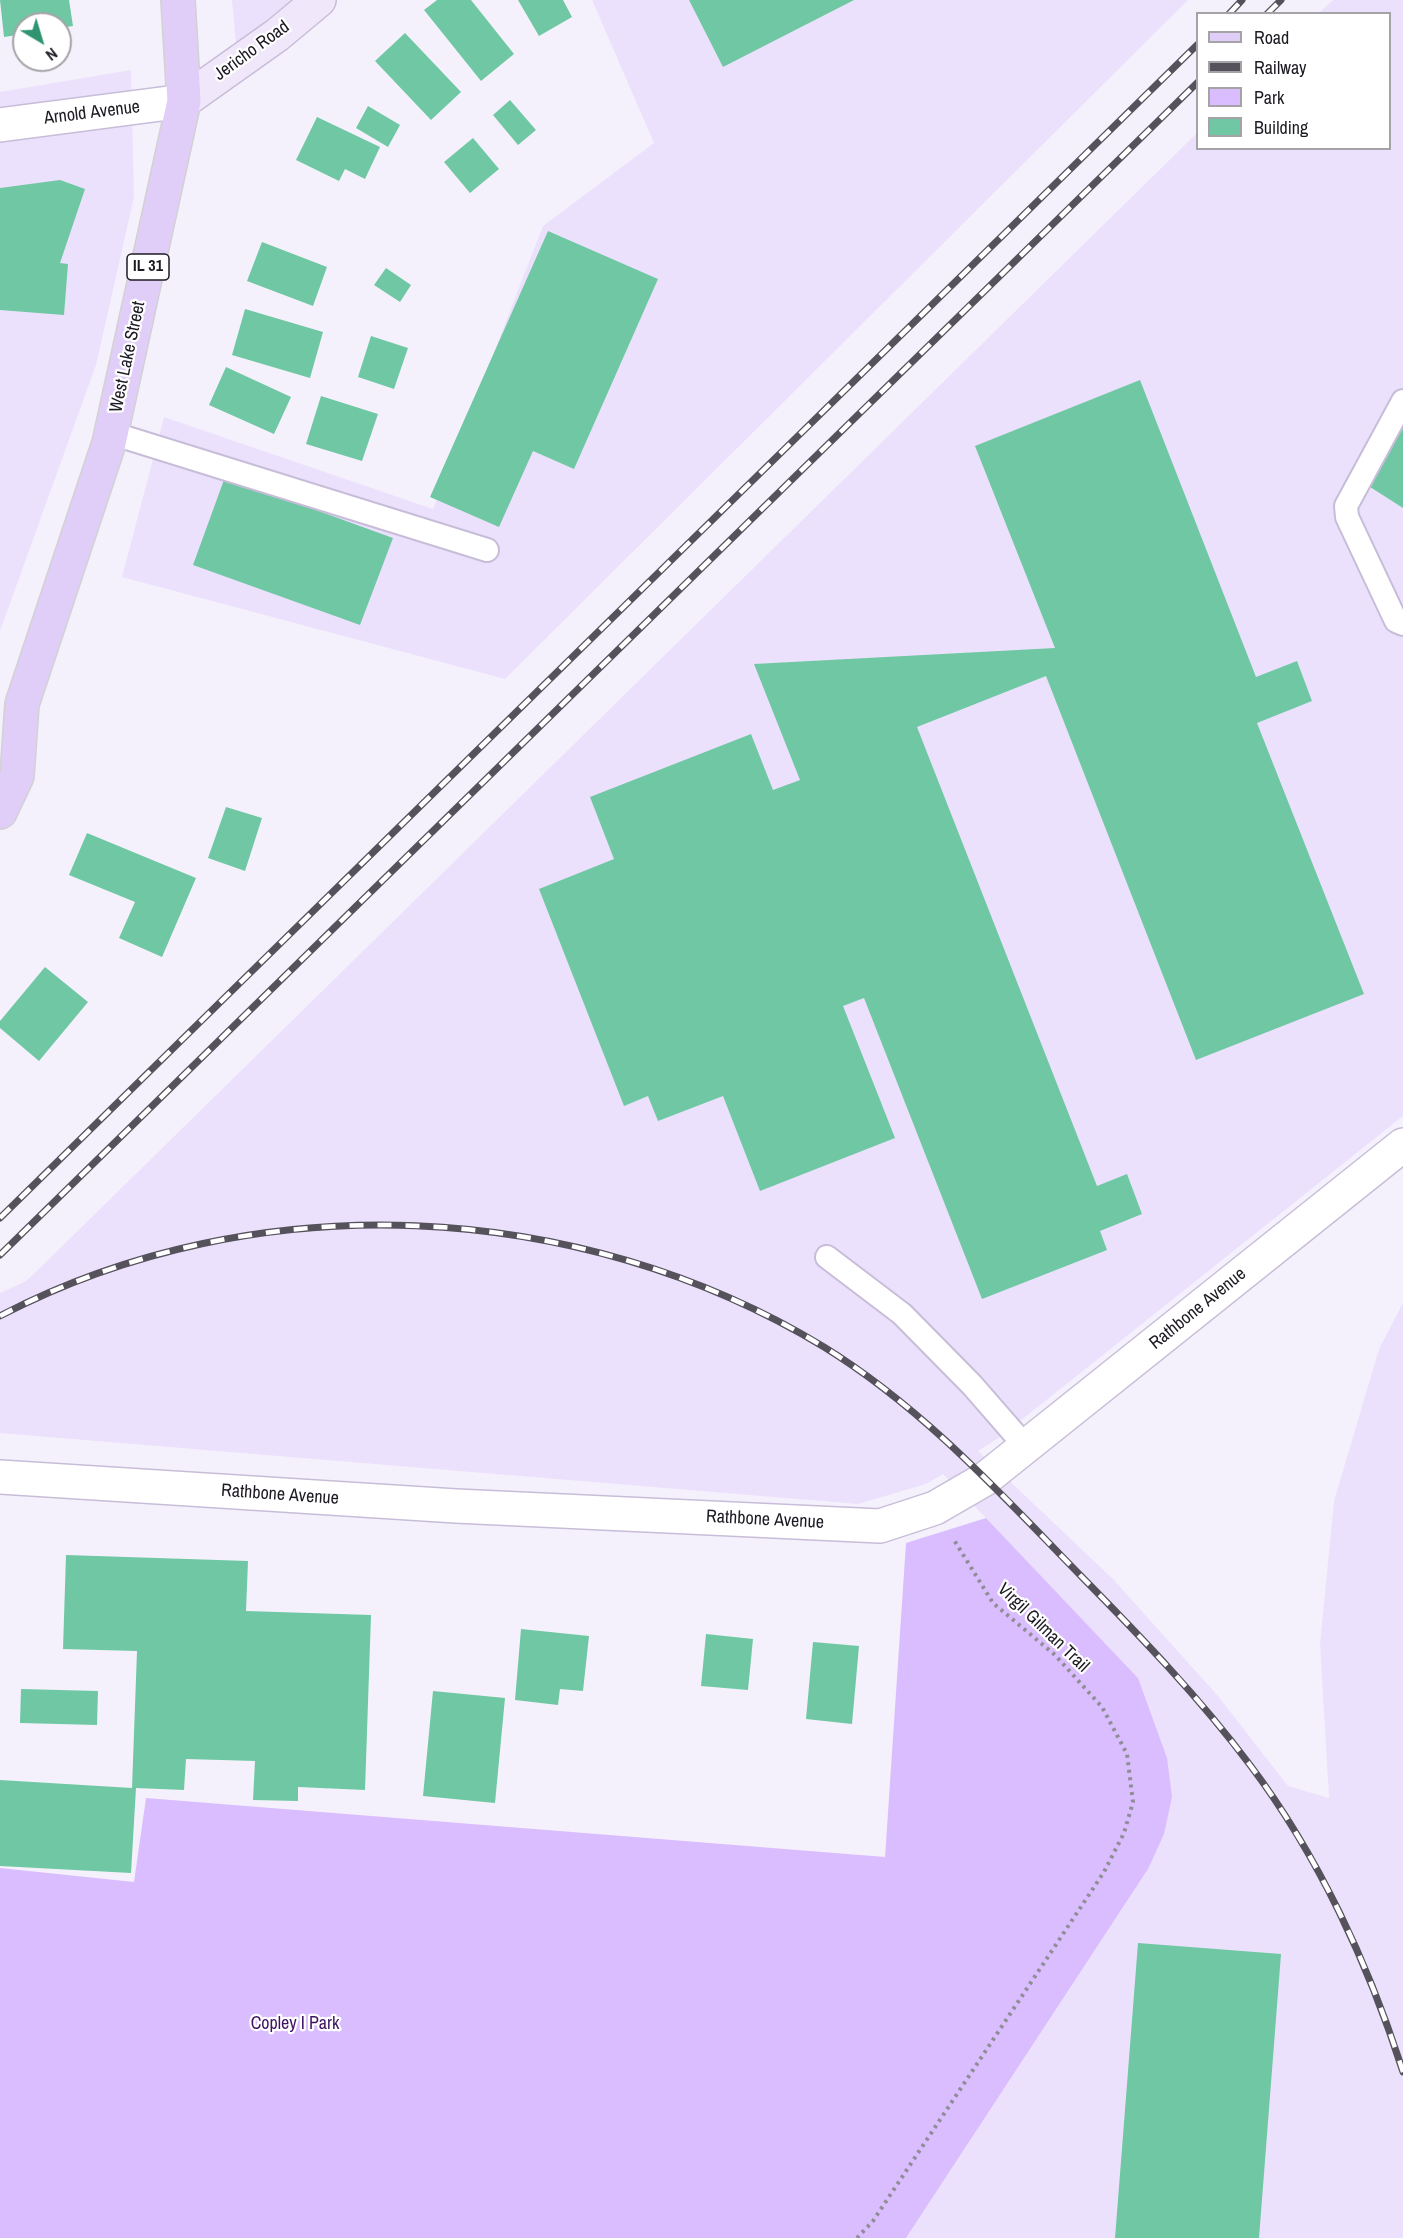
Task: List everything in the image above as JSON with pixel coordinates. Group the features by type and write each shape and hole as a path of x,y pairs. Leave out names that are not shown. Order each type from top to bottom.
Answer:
{"main road":[{"name":"West Lake Street","path":"0,812 17,776 11,714 111,433 184,101 178,0"},
{"name":"Jericho Road","path":"184,101 277,35 319,0"}],"street":[{"name":"Arnold Avenue","path":"0,125 184,101"},
{"name":"Rathbone Avenue","path":"0,1477 456,1506 880,1526 935,1508 985,1479 1403,1144"}],"lane":[{"path":"1403,401 1346,507 1347,517 1396,621 1403,624"},
{"path":"111,433 487,550"},
{"path":"827,1257 902,1314 972,1385 1026,1447"}],"path":[{"name":"Virgil Gilman Trail","path":"857,2238 873,2221 1104,1872 1124,1833 1132,1802 1127,1754 1102,1707 1055,1655 993,1603 935,1508"}],"shaded area":[{"path":"232,0 291,0 236,45"},
{"path":"592,0 1188,0 505,679 122,577 164,417 433,509 543,226 654,143"},
{"path":"1333,0 1403,0 1403,1116 1000,1437 978,1451 1113,1579 1218,1696 1288,1786 1329,1798 1320,1644 1334,1501 1379,1349 1403,1303 1403,2238 906,2238 1148,1869 1138,1678 986,1518 943,1474 926,1484 858,1504 0,1433 0,1293 26,1281 46,1262 1196,134 1196,150 1391,150 1391,12 1320,12"},
{"path":"131,70 134,197 96,365 0,631 0,92"}],"green space":[{"name":"Copley I Park","path":"986,1518 1138,1678 1167,1758 1172,1797 1164,1834 1148,1869 906,2238 0,2238 0,1868 134,1882 146,1798 885,1857 906,1543"}],"building":[{"path":"0,0 69,0 71,12 12,12 12,36 4,37"},
{"path":"437,0 471,0 514,54 481,81 424,10"},
{"path":"518,0 563,0 572,17 539,36"},
{"path":"689,0 854,0 723,67"},
{"path":"405,33 461,92 431,120 375,61"},
{"path":"510,100 536,130 518,145 493,115"},
{"path":"368,106 400,125 388,147 356,128"},
{"path":"317,117 380,147 365,179 345,169 339,181 296,160"},
{"path":"473,138 499,169 470,193 444,162"},
{"path":"60,180 85,189 60,263 68,264 64,315 0,310 0,188"},
{"path":"548,231 658,279 574,469 533,451 499,527 430,497"},
{"path":"262,242 327,267 313,306 247,281"},
{"path":"386,268 411,285 400,302 374,285"},
{"path":"245,309 323,332 310,378 232,355"},
{"path":"371,336 408,348 394,389 358,377"},
{"path":"226,367 291,397 274,434 209,405"},
{"path":"1140,380 1256,677 1297,661 1312,701 1257,723 1364,994 1196,1060 1046,676 917,727 1097,1186 1127,1174 1142,1214 1100,1231 1107,1250 982,1299 864,998 843,1006 895,1138 760,1191 723,1096 658,1121 648,1096 624,1106 539,889 614,859 590,797 751,734 773,790 800,780 754,664 1055,648 975,446"},
{"path":"321,396 378,414 362,461 306,444"},
{"path":"1403,428 1403,508 1367,485"},
{"path":"225,477 393,538 360,625 193,565"},
{"path":"226,807 262,818 245,871 208,858"},
{"path":"87,833 196,878 162,957 119,938 135,902 69,875"},
{"path":"45,967 88,1002 39,1061 0,1028 0,1021"},
{"path":"66,1555 248,1561 246,1611 371,1615 365,1790 298,1787 298,1801 253,1800 255,1761 186,1759 184,1790 136,1788 131,1873 0,1866 0,1780 132,1788 137,1651 63,1649"},
{"path":"521,1629 589,1636 583,1691 560,1689 558,1705 515,1700"},
{"path":"706,1634 753,1639 748,1690 701,1686"},
{"path":"813,1642 859,1646 852,1724 806,1719"},
{"path":"21,1689 98,1691 97,1725 20,1723"},
{"path":"433,1691 505,1698 495,1803 423,1796"},
{"path":"1138,1943 1281,1954 1259,2238 1115,2238"}],"railway":[{"path":"1231,12 1242,0"},
{"path":"1269,12 1281,0"},
{"path":"0,1218 1196,46"},
{"path":"0,1255 1196,84"},
{"path":"0,1316 99,1273 202,1244 308,1228 416,1226 523,1237 628,1261 729,1297 824,1347 895,1397 960,1454 1147,1644 1231,1740 1275,1800 1319,1873 1358,1952 1403,2072"}]}
